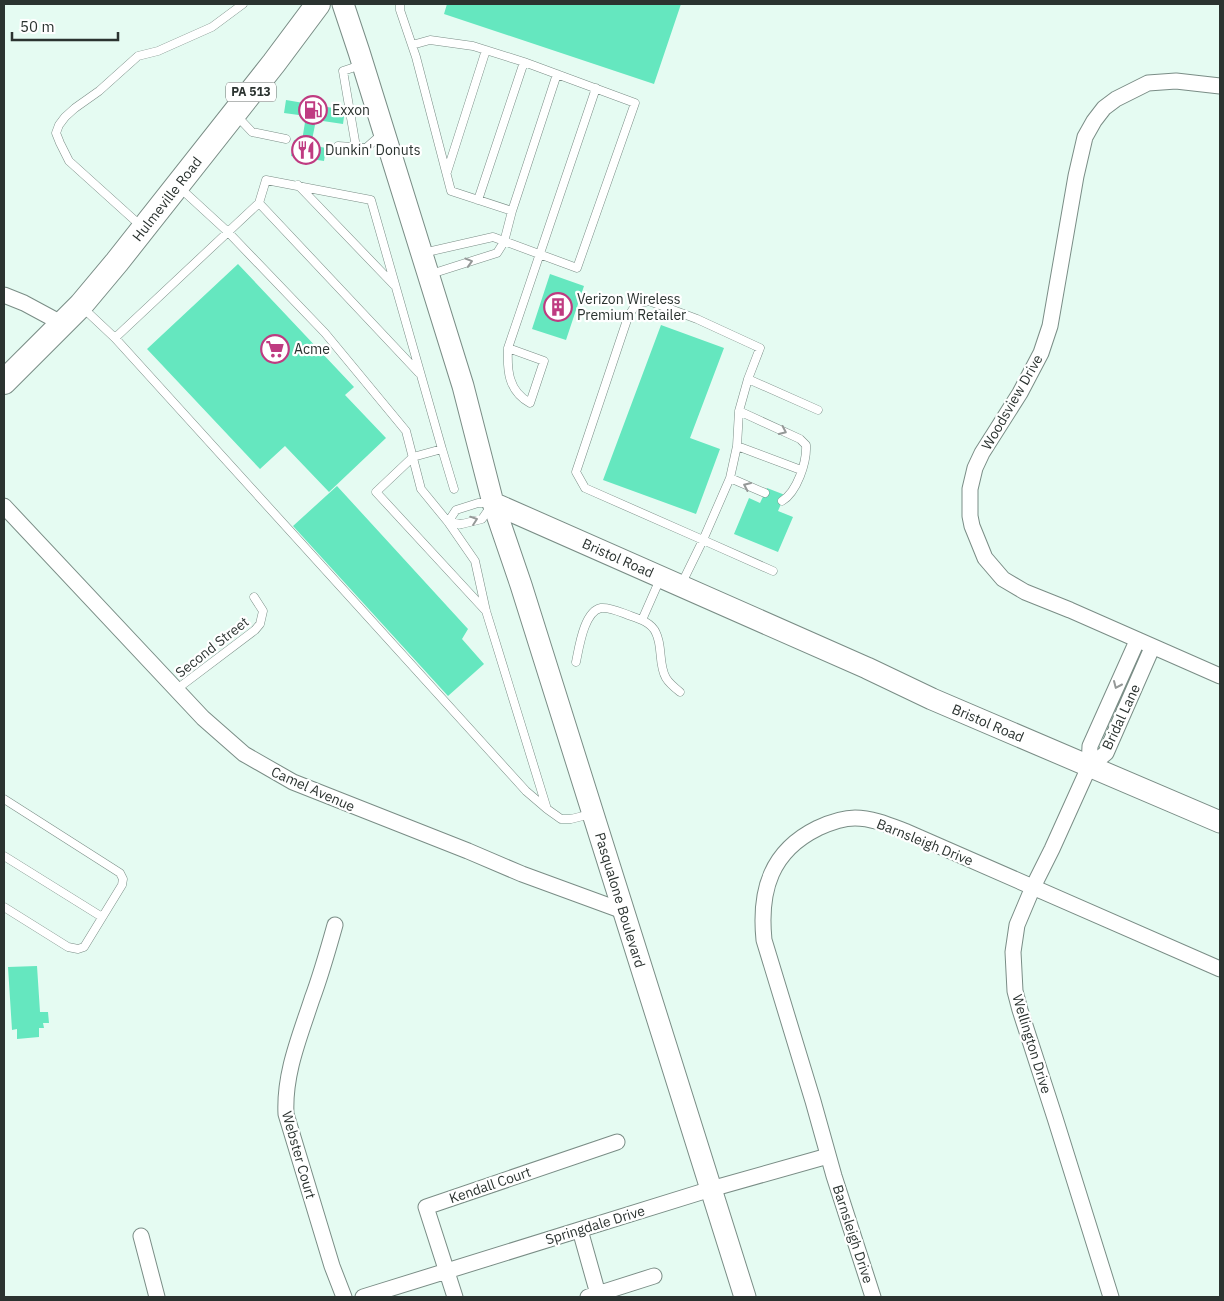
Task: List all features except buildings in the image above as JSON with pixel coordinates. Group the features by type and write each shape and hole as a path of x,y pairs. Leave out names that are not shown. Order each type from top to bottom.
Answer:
{"main road":[{"name":"Hulmeville Road","path":"4,382 81,305 178,186 318,4"},
{"path":"343,4 464,386 493,503"},
{"name":"Bristol Road","path":"493,503 859,664 940,702 1220,822"},
{"name":"Pasqualone Boulevard","path":"493,503 521,585 745,1297"}],"street":[{"name":"Woodsview Drive","path":"1220,86 1176,81 1148,83 1116,99 1104,108 1094,121 1085,137 1078,167 1054,308 1041,353 1020,393 982,453 975,468 970,489 972,526 985,558 1003,579 1025,592 1220,676"},
{"path":"4,295 24,303 63,324"},
{"name":"Camel Avenue","path":"4,506 177,690 237,750 293,782 522,874 623,911"},
{"name":"Bridal Lane","path":"1089,767 1090,746 1137,641"},
{"name":"Bridal Lane","path":"1089,767 1106,753 1152,648"},
{"name":"Wellington Drive","path":"1089,767 1032,887 1017,925 1013,952 1015,991 1020,1010 1111,1297"},
{"name":"Barnsleigh Drive","path":"873,1297 828,1156 764,940 762,919 766,891 773,870 786,850 810,832 830,823 855,818 874,821 907,832 1220,969"},
{"name":"Webster Court","path":"335,925 293,1054 285,1102 286,1114 332,1266 344,1297"},
{"name":"Kendall Court","path":"447,1271 426,1207 617,1142"},
{"name":"Springdale Drive","path":"363,1297 711,1189 828,1156"},
{"path":"580,1230 593,1296 654,1276"},
{"path":"141,1236 157,1297"},
{"path":"447,1271 454,1297"}],"lane":[{"path":"144,229 69,161 56,133 59,125 65,117 99,91 138,56 158,51 212,27 243,4"},
{"path":"400,4 405,28 412,45 452,191 512,211"},
{"path":"412,45 430,40 472,46 524,62 635,103 577,268 493,237 422,254"},
{"path":"447,173 486,50"},
{"path":"478,200 524,62"},
{"path":"356,147 343,71 363,64"},
{"path":"428,275 497,253 504,242 512,211 557,74"},
{"path":"508,348 544,361 530,403 514,387 507,370 508,348 596,88"},
{"path":"234,114 252,132 286,139"},
{"path":"338,146 366,148 384,133"},
{"path":"115,338 259,203 266,180 371,200 454,489"},
{"path":"298,185 395,287"},
{"path":"178,186 228,232 325,333 406,431 421,489 448,522 475,561 486,611 547,809"},
{"path":"259,203 420,374"},
{"path":"680,586 703,540 730,478 737,446 739,410 760,348 697,318 649,301 636,304 628,317 576,472 585,488 703,540 772,571"},
{"path":"81,305 115,338 526,791 561,819 571,819 593,814"},
{"path":"748,379 818,410"},
{"path":"739,410 800,439 806,445 807,455 795,487 788,497 782,501"},
{"path":"737,446 802,470"},
{"path":"442,449 413,457 376,492 486,611"},
{"path":"730,478 765,493"},
{"path":"448,522 456,510 478,502 493,503"},
{"path":"448,522 462,524 482,519 493,503"},
{"path":"642,620 660,577"},
{"name":"Second Street","path":"177,690 255,630 260,624 263,610 254,597"},
{"path":"576,662 582,634 594,612 603,608 615,610 642,620 656,632 661,651 662,668 667,679 680,692"},
{"path":"4,798 120,873 123,879 122,885 84,947 78,949 68,947 4,907"},
{"path":"4,856 102,917"}],"place":[{"name":"Exxon","path":"313,110"},
{"name":"Dunkin' Donuts","path":"306,150"},
{"name":"Verizon Wireless Premium Retailer","path":"558,307"},
{"name":"Acme","path":"275,349"}]}
